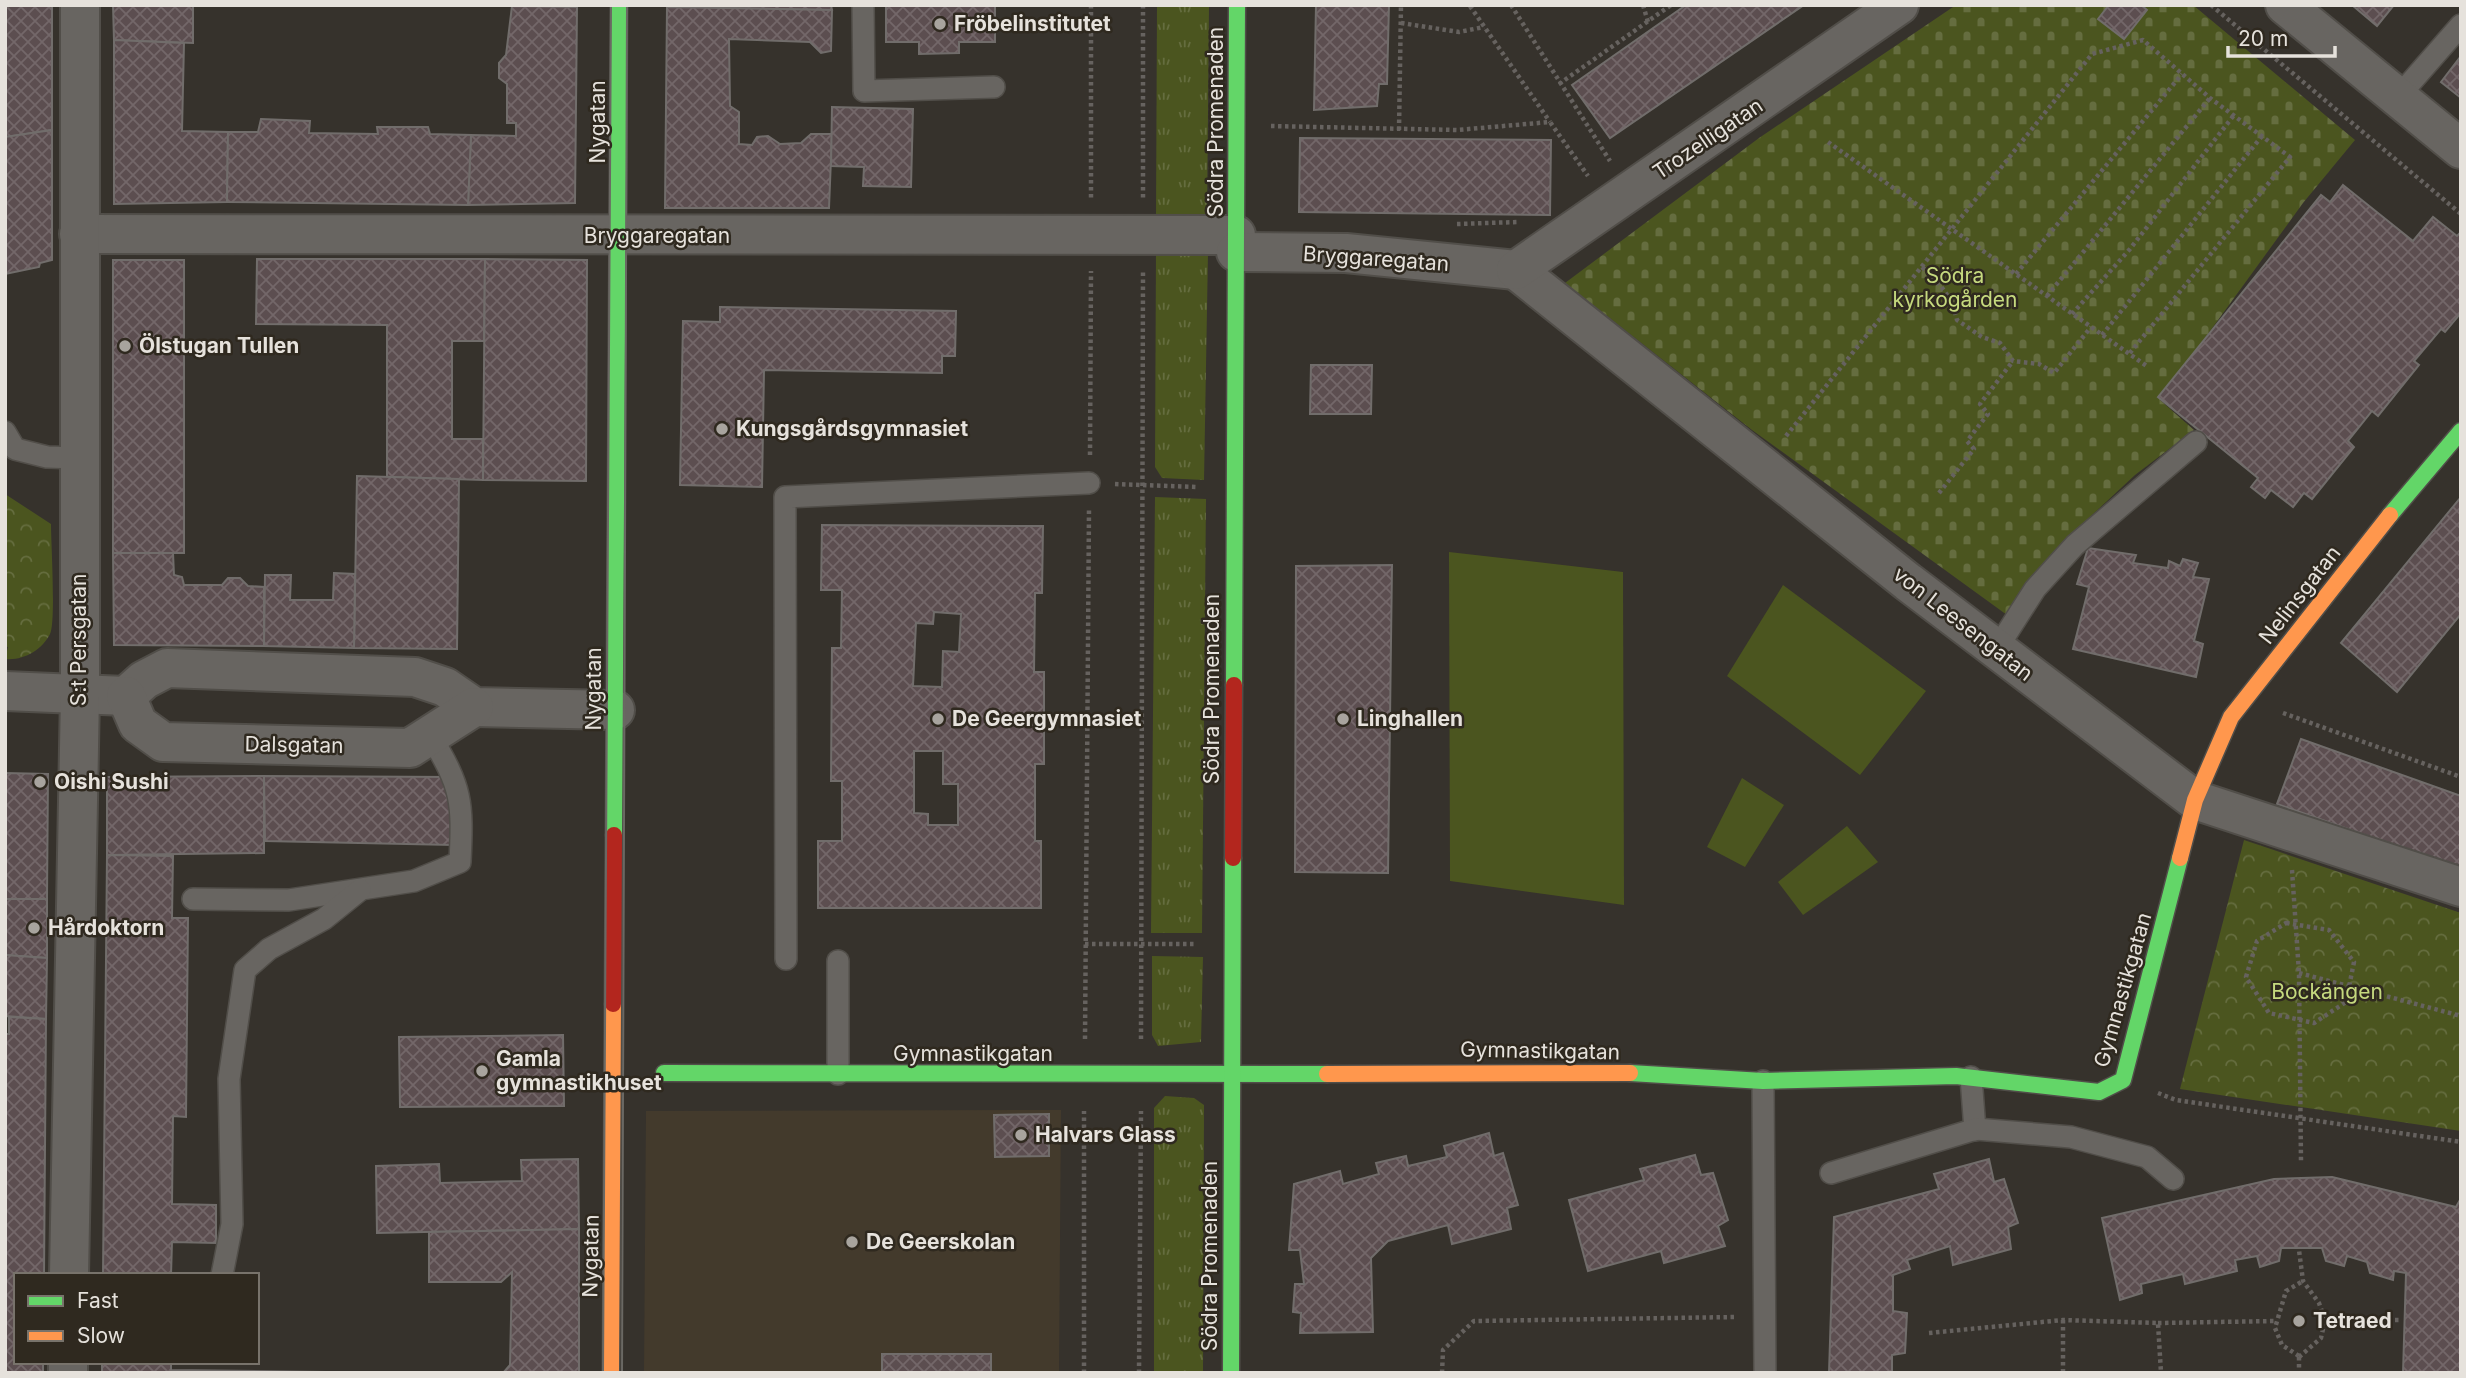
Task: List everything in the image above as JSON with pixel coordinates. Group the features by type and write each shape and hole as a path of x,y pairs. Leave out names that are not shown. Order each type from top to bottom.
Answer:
{"street":[{"name":"S:t Persgatan","path":"69,1273 80,695 80,5"},
{"name":"Nygatan","path":"611,1373 619,5"},
{"name":"Södra Promenaden","path":"1231,1373 1237,5"},
{"name":"Trozelligatan","path":"1516,270 1899,5"},
{"path":"2285,5 2461,149"},
{"name":"Bryggaregatan","path":"79,234 1143,236 1516,270"},
{"name":"von Leesengatan","path":"1516,270 1996,650 2195,800 2461,887"},
{"name":"Nelinsgatan","path":"2195,800 2231,717 2369,541 2461,431"},
{"path":"5,691 126,696 144,680 167,668 415,677 445,687 474,707 615,710"},
{"name":"Dalsgatan","path":"126,696 138,724 163,742 410,748 474,707"},
{"name":"Gymnastikgatan","path":"664,1073 1084,1076 1594,1071 1763,1081 1971,1077 2099,1092 2123,1080 2195,800"}],"lane":[{"path":"863,5 864,91 994,87"},
{"path":"2398,97 2461,25"},
{"path":"5,432 15,449 47,457 78,458"},
{"path":"1996,650 2035,589 2075,545 2196,442"},
{"path":"786,959 785,497 1089,483"},
{"path":"193,899 289,900 414,881 460,862 462,814 455,777 430,734"},
{"path":"222,1273 232,1224 229,1079 245,970 269,948 324,919 360,890"},
{"path":"838,961 838,1074"},
{"path":"1971,1077 1975,1130"},
{"path":"1763,1081 1765,1373"},
{"path":"1831,1173 1975,1130 2071,1137 2147,1157 2173,1179"}],"path":[{"path":"1084,1373 1091,5"},
{"path":"1139,1373 1143,5"},
{"path":"1399,130 1401,5"},
{"path":"1511,5 1618,173"},
{"path":"1643,5 1648,22"},
{"path":"1559,84 1671,5"},
{"path":"2211,5 2461,215"},
{"path":"1470,6 1589,177"},
{"path":"1401,23 1459,32 1484,27"},
{"path":"1758,463 1787,436 2092,54 2143,40 2210,98 2290,157 2129,354"},
{"path":"2016,274 2182,74"},
{"path":"2047,296 2210,98"},
{"path":"1268,112 1268,137"},
{"path":"2073,314 2130,249 2234,115"},
{"path":"1268,126 1457,130 1550,122"},
{"path":"2102,335 2262,136"},
{"path":"1828,142 2148,367"},
{"path":"1452,224 1519,222"},
{"path":"1922,267 1945,289 1952,300 1957,320 1982,337 2000,343 2013,361 2039,364 2054,373 2091,327"},
{"path":"1939,493 1974,449 1967,441 1988,414 1980,404 2013,361"},
{"path":"1089,483 1234,489"},
{"path":"2246,700 2461,776"},
{"path":"2290,831 2298,973 2301,1162"},
{"path":"2286,923 2296,926 2329,930 2354,962 2346,1002 2314,1023 2269,1013 2246,976 2256,941 2286,923"},
{"path":"1085,943 1233,944"},
{"path":"2298,973 2461,1016"},
{"path":"2123,1080 2176,1100 2461,1142"},
{"path":"2299,1250 2303,1281 2319,1303 2325,1320 2321,1338 2299,1356"},
{"path":"2299,1356 2282,1345 2275,1328 2286,1291 2303,1281"},
{"path":"1442,1373 1443,1350 1474,1321 1765,1316"},
{"path":"2325,1320 2399,1320"},
{"path":"1929,1333 2063,1321 2276,1321"},
{"path":"2063,1321 2063,1373"},
{"path":"2158,1323 2161,1373"},
{"path":"2299,1356 2299,1373"}],"shaded area":[{"name":"De Geerskolan","path":"1061,1110 1059,1373 644,1373 646,1111"}],"green space":[{"path":"1157,5 1209,5 1207,219 1156,218"},
{"name":"Södra kyrkogården","path":"1956,5 2193,5 2355,140 2303,203 2160,400 2194,430 2135,475 2062,543 2007,615 1752,430 1565,283 1759,138"},
{"path":"1156,251 1208,252 1204,480 1162,478 1155,467"},
{"path":"5,494 51,524 53,599 50,634 42,645 31,653 12,659 5,659 8,647 5,646"},
{"path":"1155,497 1206,499 1202,933 1151,933"},
{"path":"1449,552 1623,572 1624,905 1450,881"},
{"path":"1783,585 1926,691 1860,775 1727,676"},
{"path":"1742,778 1784,805 1745,867 1707,847"},
{"path":"1847,826 1878,862 1803,915 1778,882"},
{"name":"Bockängen","path":"2244,840 2461,913 2461,1131 2180,1089"},
{"path":"1152,956 1203,957 1201,1042 1158,1046 1152,1035"},
{"path":"1165,1096 1194,1098 1204,1105 1203,1373 1154,1373 1154,1108"}],"building":[{"path":"5,5 52,5 52,130 5,137"},
{"path":"113,5 193,5 193,43 114,40"},
{"path":"577,5 577,7 512,6"},
{"path":"831,5 832,10 667,7"},
{"name":"Fröbelinstitutet","path":"886,5 995,5 995,42 959,42 959,53 919,54 919,42 886,42"},
{"path":"1316,5 1389,5 1387,84 1379,84 1377,106 1314,110"},
{"path":"1686,5 1804,5 1610,138 1572,85"},
{"path":"2109,5 2141,5 2147,10 2124,39 2098,19"},
{"path":"2352,5 2394,5 2377,26"},
{"path":"512,6 577,7 575,203 468,205 471,135 516,136 516,123 507,123 507,84 499,78 499,63 506,55"},
{"path":"667,7 832,10 831,51 821,53 810,42 729,39 730,106 739,112 739,144 752,145 757,137 768,136 780,144 801,143 811,134 832,134 829,208 665,208"},
{"path":"114,40 184,43 182,131 228,132 227,202 114,204"},
{"path":"2461,56 2461,98 2441,82"},
{"path":"832,107 913,109 911,187 863,186 864,167 831,166"},
{"path":"261,119 310,121 309,133 378,134 377,127 428,127 430,134 471,135 468,205 227,202 228,132 258,132"},
{"path":"52,130 52,260 40,263 39,267 5,274 5,137"},
{"path":"1300,138 1551,140 1550,215 1299,212"},
{"path":"2343,185 2413,241 2433,217 2457,236 2461,232 2461,313 2445,332 2441,329 2414,361 2419,365 2378,416 2372,411 2348,441 2354,447 2312,499 2304,493 2293,507 2271,490 2265,498 2251,487 2258,478 2158,397 2321,195 2330,202"},
{"path":"257,259 485,259 484,341 452,341 452,439 483,439 483,480 387,477 387,325 256,324"},
{"path":"485,259 587,260 586,481 483,480"},
{"path":"113,260 184,260 184,553 113,553"},
{"name":"Kungsgårdsgymnasiet","path":"720,307 956,311 955,356 942,356 942,373 764,370 762,487 680,485 683,321 720,322"},
{"path":"1311,365 1372,365 1371,414 1310,414"},
{"path":"357,476 459,479 457,649 354,648"},
{"path":"2461,497 2461,614 2397,692 2341,643"},
{"name":"De Geergymnasiet","path":"822,525 1043,526 1042,593 1035,593 1034,672 1044,672 1044,764 1035,764 1035,841 1041,841 1041,908 818,908 818,841 842,841 842,781 831,781 832,648 841,648 842,590 821,590","holes":["934,612 961,614 959,652 943,651 942,687 913,686 916,623 933,624","914,751 943,751 943,784 958,784 958,825 928,825 928,814 914,813"]},
{"path":"2088,548 2136,555 2133,563 2168,568 2169,561 2180,566 2183,559 2198,563 2193,577 2209,579 2194,641 2203,644 2196,677 2073,649 2089,587 2077,584"},
{"path":"113,553 173,553 174,575 182,577 184,585 222,585 228,578 240,578 248,586 264,587 264,646 114,645"},
{"name":"Linghallen","path":"1392,565 1388,873 1295,872 1296,566"},
{"path":"334,573 355,574 354,648 264,646 265,575 291,575 290,600 333,600"},
{"path":"2301,739 2461,796 2461,869 2277,804"},
{"path":"5,773 48,774 47,899 5,899"},
{"path":"264,776 454,777 453,845 265,841"},
{"path":"264,776 264,853 107,855 107,777"},
{"path":"107,855 173,856 172,918 188,918 186,1117 173,1116 172,1204 216,1205 216,1243 172,1242 171,1273 103,1273"},
{"path":"5,899 47,899 47,958 5,955"},
{"path":"5,955 47,958 46,1019 5,1016"},
{"path":"9,1017 46,1019 44,1273 14,1273 14,1364 43,1364 43,1373 5,1373 5,1034 9,1034"},
{"name":"Gamla gymnastikhuset","path":"563,1035 564,1106 400,1107 399,1037"},
{"path":"1049,1114 1049,1156 995,1157 994,1115"},
{"path":"1489,1133 1494,1156 1503,1153 1518,1205 1507,1208 1511,1229 1452,1244 1448,1225 1388,1241 1371,1258 1373,1332 1300,1333 1301,1313 1293,1312 1295,1284 1304,1284 1300,1250 1289,1250 1294,1184 1340,1171 1343,1184 1379,1174 1376,1163 1406,1156 1408,1166 1447,1157 1444,1146"},
{"path":"1695,1155 1701,1175 1713,1173 1728,1220 1718,1226 1725,1246 1664,1263 1661,1251 1588,1271 1569,1200 1644,1180 1640,1169"},
{"path":"578,1159 579,1229 377,1233 376,1166 439,1164 440,1183 522,1181 521,1160"},
{"path":"1989,1159 1994,1182 2004,1179 2018,1223 2008,1227 2011,1249 1953,1265 1950,1246 1907,1260 1910,1269 1893,1275 1893,1311 1907,1313 1905,1353 1892,1355 1892,1373 1829,1373 1834,1217 1939,1189 1934,1174"},
{"path":"2332,1177 2456,1207 2461,1198 2461,1373 2403,1373 2406,1273 2394,1271 2393,1280 2370,1273 2367,1262 2347,1256 2344,1266 2326,1261 2322,1248 2281,1248 2279,1261 2260,1267 2257,1256 2235,1260 2237,1271 2185,1284 2183,1274 2141,1284 2142,1293 2120,1300 2102,1218 2274,1179"},
{"path":"579,1229 579,1373 503,1373 510,1365 512,1272 501,1282 429,1282 429,1232"},
{"path":"882,1354 991,1354 991,1373 882,1373"},
{"path":"102,1364 171,1364 171,1370 399,1373 102,1373"}],"tram line":[{"path":"603,1373 611,5"},
{"path":"622,1373 627,5"}],"traffic: fast":[{"path":"614,835 619,5"},
{"path":"1234,685 1237,5"},
{"path":"2390,515 2461,431"},
{"path":"1231,1373 1233,858"},
{"path":"1630,1073 1763,1081 1956,1076 2099,1092 2123,1080 2180,858"},
{"path":"664,1073 1327,1074"}],"traffic: slow":[{"path":"2180,858 2195,800 2231,717 2390,515"},
{"path":"611,1373 613,1004"},
{"path":"1327,1074 1630,1073"}],"traffic: jam":[{"path":"1233,858 1234,685"},
{"path":"613,1004 614,835"}],"place":[{"name":"Fröbelinstitutet","path":"940,24"},
{"name":"Ölstugan Tullen","path":"125,346"},
{"name":"Kungsgårdsgymnasiet","path":"722,429"},
{"name":"De Geergymnasiet","path":"938,719"},
{"name":"Linghallen","path":"1343,719"},
{"name":"Oishi Sushi","path":"40,782"},
{"name":"Hårdoktorn","path":"34,928"},
{"name":"Gamla gymnastikhuset","path":"482,1071"},
{"name":"Halvars Glass","path":"1021,1135"},
{"name":"De Geerskolan","path":"852,1242"},
{"name":"Tetraed","path":"2299,1321"}]}
